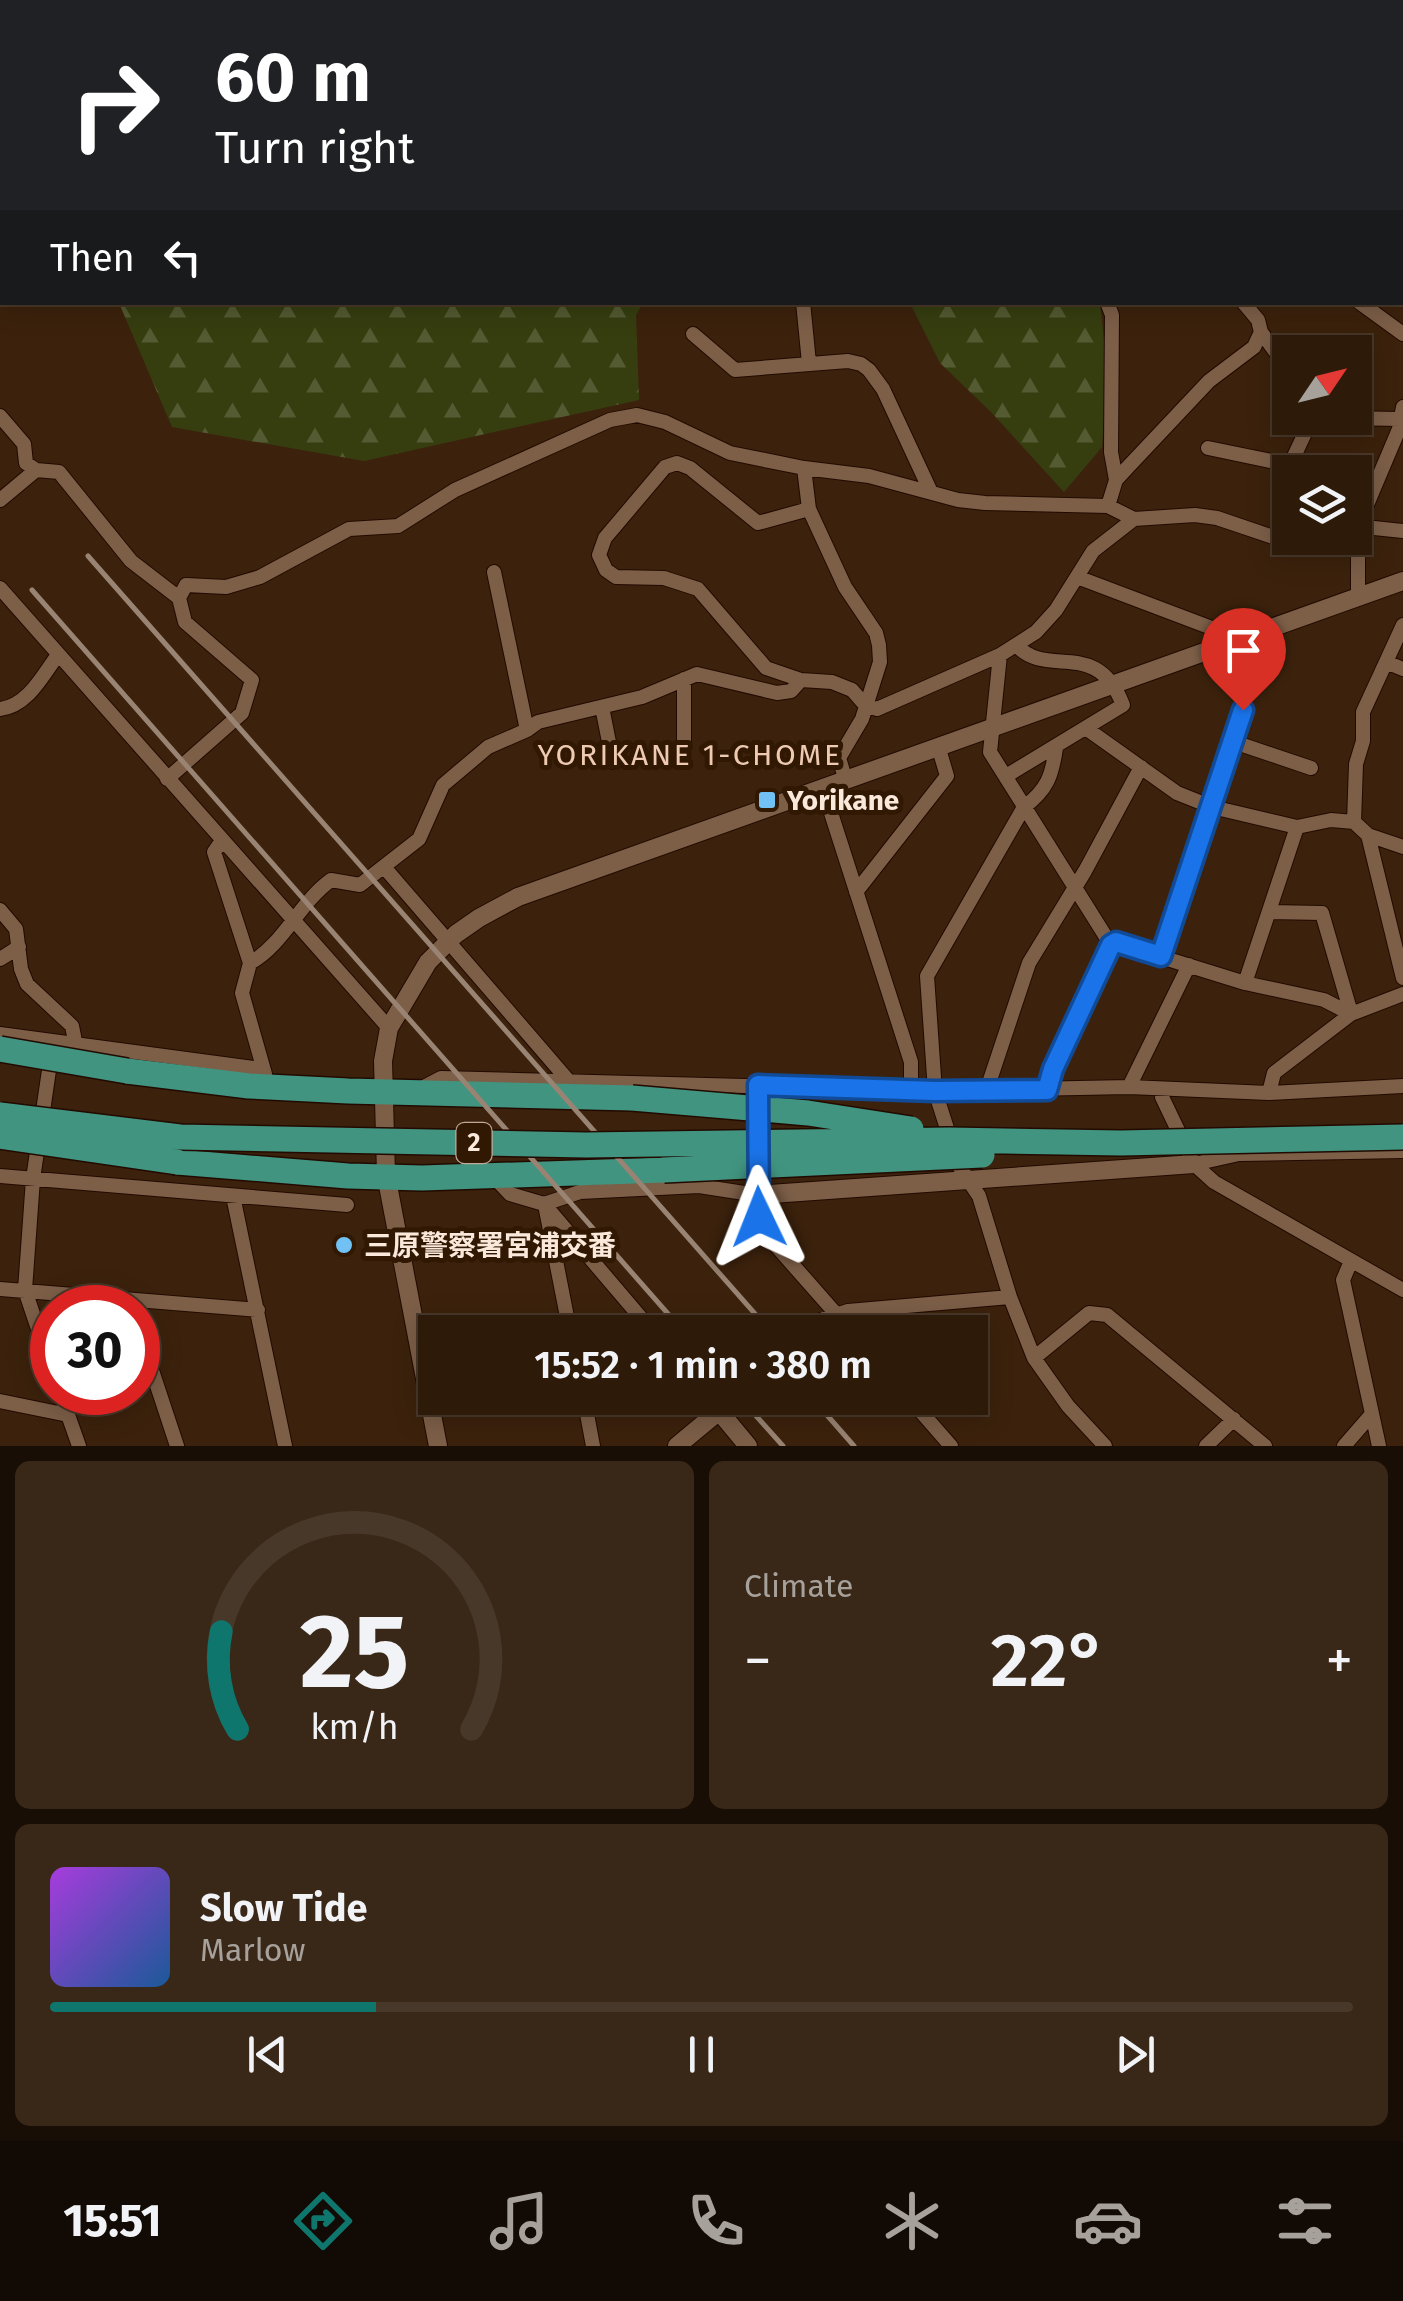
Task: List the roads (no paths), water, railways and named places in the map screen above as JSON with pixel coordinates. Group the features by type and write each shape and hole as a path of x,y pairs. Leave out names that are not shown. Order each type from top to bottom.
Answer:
{"highway":[{"path":"0,1049 127,1071 267,1078 397,1093 632,1098 808,1113 908,1128 949,1140"},
{"name":"2","path":"0,1115 180,1138 586,1146 1403,1138"},
{"path":"0,1136 176,1162 422,1178 950,1157 1122,1143"}],"street":[{"path":"803,305 809,364"},
{"path":"1108,305 1112,314 1111,452 1116,480"},
{"path":"1246,305 1272,346"},
{"path":"1364,305 1403,334"},
{"path":"1108,506 1116,480 1209,381 1254,346 1262,332"},
{"path":"693,334 735,370 848,361 861,364 883,389 930,490"},
{"path":"1372,416 1402,413 1399,430 1372,490"},
{"path":"167,779 242,713 252,680 185,622 180,598 186,585 226,587 260,577 349,529 398,526 454,490 610,420 638,415 665,422 730,453 868,476 958,500 1108,506 1134,519 1195,515 1217,518 1272,537"},
{"path":"0,416 24,444 26,463 36,470 59,472 131,561 180,598"},
{"path":"1208,448 1290,465 1304,435"},
{"path":"808,509 758,523 690,468 677,463 665,467 606,538 598,554 606,570 616,577 664,578 698,590 766,668 800,680 832,682 852,690 866,706 877,709 1000,655 1036,632 1056,610 1093,551 1134,519"},
{"path":"804,468 808,509 846,587 876,633 880,662 866,706 839,758 846,781"},
{"path":"0,500 36,470"},
{"path":"1372,528 1403,531"},
{"path":"1357,555 1358,598"},
{"path":"494,572 527,730"},
{"path":"1077,577 1218,630 1227,643"},
{"path":"438,1446 386,1175 397,1093 383,1061 389,1028 419,974 448,942 479,918 518,897 1403,581"},
{"path":"0,588 389,1028"},
{"path":"1354,822 1363,712 1403,625"},
{"path":"1161,956 1234,742 1264,630"},
{"path":"1006,776 1123,705 1116,686 1092,665 1025,655 1016,645"},
{"path":"1000,655 990,752 1111,945"},
{"path":"0,710 25,698 57,656"},
{"path":"1386,662 1403,669"},
{"path":"250,963 266,954 316,891 331,880 360,885 419,839 442,785 488,746 538,722 642,697 696,674 777,693 791,691 800,680"},
{"path":"684,679 684,745"},
{"path":"602,706 613,762"},
{"path":"1087,728 1177,793 1212,807 1298,827 1332,820 1354,822 1368,834 1403,846"},
{"path":"1234,742 1311,768"},
{"path":"1056,748 1052,777 1041,794 1024,807 927,976 935,1091 959,1166 979,1196 1010,1297 1034,1358 1068,1406 1105,1446"},
{"path":"856,892 947,776 939,749"},
{"path":"987,1089 1029,963 1141,767"},
{"path":"823,788 911,1062 911,1090"},
{"path":"1246,982 1298,827"},
{"path":"1368,834 1403,978"},
{"path":"0,1034 267,1078 242,993 250,963 214,852 221,842"},
{"path":"384,867 568,1079"},
{"path":"0,910 16,929 27,984 72,1026 76,1046"},
{"path":"1269,912 1322,913 1345,1008"},
{"path":"1047,1090 1060,1052 1111,945 1116,942 1345,1008"},
{"path":"0,959 19,947"},
{"path":"1130,1087 1189,965"},
{"path":"1270,1094 1274,1073 1345,1008 1403,994"},
{"path":"30,1305 25,1290 33,1178 53,1043"},
{"path":"397,1093 442,1078 935,1091 1130,1087 1270,1094 1403,1086"},
{"path":"758,1085 757,1195 764,1232 835,1314 1010,1297"},
{"path":"1162,1088 1162,1097 1194,1164 1214,1182 1403,1290"},
{"path":"544,1204 580,1192 699,1186 757,1195 1194,1164 1239,1154 1403,1151"},
{"path":"281,1200 317,1174"},
{"path":"0,1176 347,1204"},
{"path":"493,1176 510,1194 544,1204 639,1315"},
{"path":"234,1196 285,1446"},
{"path":"544,1204 567,1315"},
{"path":"551,1235 567,1230"},
{"path":"1351,1260 1343,1280 1379,1446"},
{"path":"0,1289 30,1291"},
{"path":"160,1305 258,1310"},
{"path":"1034,1358 1088,1312 1107,1315 1266,1446"},
{"path":"160,1395 177,1446"},
{"path":"0,1401 30,1407"},
{"path":"68,1415 78,1446"},
{"path":"587,1415 593,1446"},
{"path":"677,1446 704,1415"},
{"path":"722,1415 748,1446"},
{"path":"924,1415 952,1446"},
{"path":"1344,1446 1371,1416"},
{"path":"1206,1446 1234,1420"}],"railway":[{"path":"88,556 756,1315"},
{"path":"32,590 669,1315"},
{"path":"755,1415 783,1446"},
{"path":"827,1415 854,1446"}],"place":[{"name":"Yorikane","path":"767,800"},
{"name":"三原警察署宮浦交番","path":"344,1245"}],"district":[{"name":"YORIKANE 1-CHOME","path":"690,755"}]}
